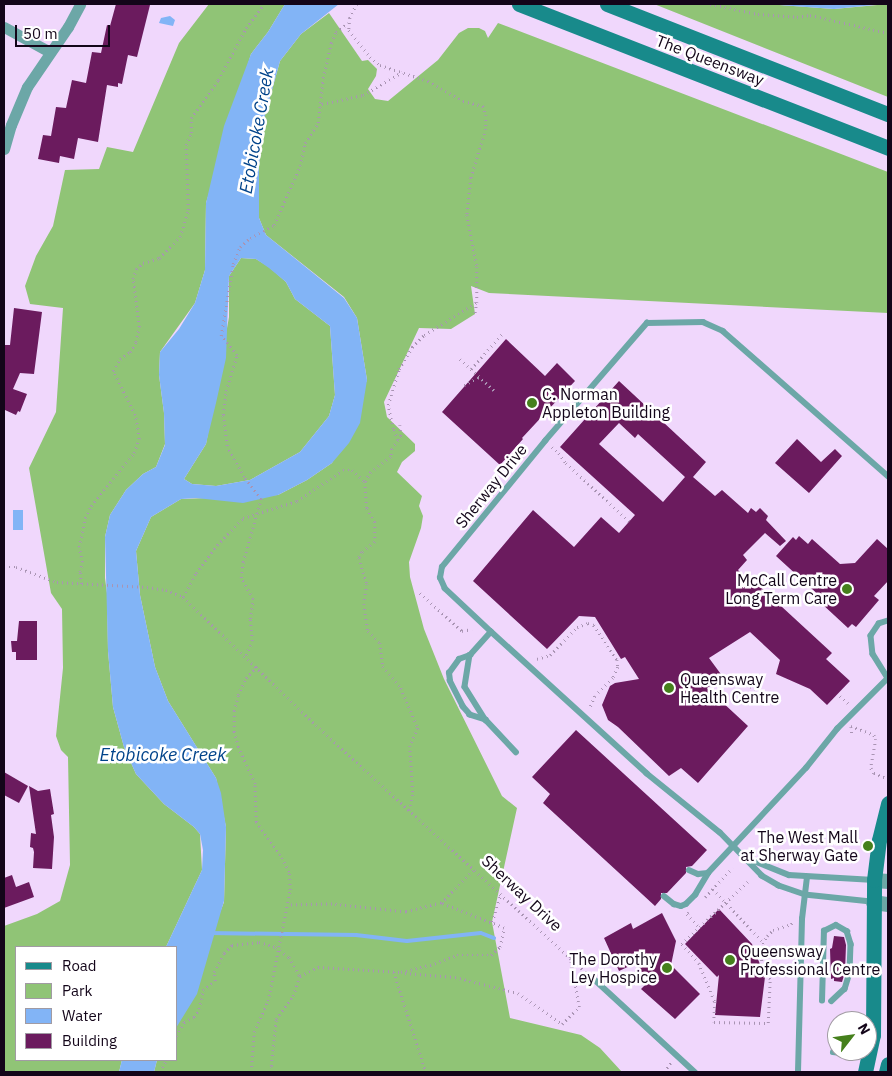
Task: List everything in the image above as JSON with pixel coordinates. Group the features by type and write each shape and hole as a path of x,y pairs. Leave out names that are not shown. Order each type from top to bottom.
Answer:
{"main road":[{"name":"The Queensway","path":"519,4 888,148"},
{"name":"The Queensway","path":"607,4 888,114"},
{"path":"874,1011 881,903 879,840 888,802"},
{"path":"886,1072 888,1064"}],"street":[{"path":"4,150 14,117 27,87 68,27 80,4"},
{"path":"4,27 50,52"}],"lane":[{"name":"Sherway Drive","path":"881,903 805,894 779,886 762,876 734,845 701,816 647,774 491,632 445,589 440,578 442,567 545,441 647,323 703,322 723,331 888,476"},
{"path":"664,896 674,904 681,906 686,904 708,873 806,768 843,722 888,678 873,654 872,636 879,624 888,621"},
{"path":"486,720 470,715 462,707 450,681 449,673 459,659 470,654 491,632"},
{"path":"470,654 465,686 486,720 516,752"},
{"name":"Sherway Drive","path":"747,858 789,874 808,877 881,881"},
{"path":"689,870 698,874 708,873"},
{"path":"798,1072 805,894 808,877"},
{"path":"822,1001 824,931 836,925 847,931 851,944 850,973 845,989 832,1001"},
{"path":"593,978 695,1072"}],"path":[{"path":"81,584 80,572 82,562 79,547 85,518 91,506 134,453 139,439 135,416 113,371 120,358 130,352 136,342 139,327 134,279 136,269 143,263 159,258 180,237 188,210 186,145 191,133 191,118 218,80 246,28 264,4"},
{"path":"246,655 252,641 250,619 253,599 241,578 243,562 261,499 244,477 227,446 223,416 226,390 237,355 221,336 233,264 240,247 250,238 274,225 300,166 305,144 318,123 331,44 336,32 348,23 357,4"},
{"path":"710,4 758,14 797,17 810,15 888,33"},
{"path":"348,23 349,30 370,56 380,65 428,81 463,101 483,106 486,115 486,129 471,178 467,215 477,267 478,302 475,314"},
{"path":"322,104 363,95 402,72"},
{"path":"398,440 393,429 388,405 399,368 412,348 424,335 478,302"},
{"path":"471,370 502,334"},
{"path":"460,360 496,392"},
{"path":"464,385 479,377"},
{"path":"400,425 401,436 392,449 391,457 371,472 365,482 367,508 376,522 375,542 362,552 359,558 367,584 364,604 367,626 370,634 380,643 383,666 401,688 418,728 410,746 413,795 409,811"},
{"path":"545,441 560,452 566,463 630,522"},
{"path":"183,597 196,573 216,546 243,518 297,501 343,470 352,470 365,482"},
{"name":"Sherway Drive","path":"4,567 16,567 57,582 146,587 166,590 183,597 409,811 475,868 593,978"},
{"path":"420,593 462,631 472,629"},
{"path":"537,659 550,654 577,627 588,624 594,625 617,660 618,667 614,678 595,696 590,708"},
{"path":"250,1072 254,1032 268,1001 290,890 289,872 278,850 256,822 255,784 238,747 234,732 234,711 238,695 246,678 256,666"},
{"path":"746,684 778,700"},
{"path":"840,696 856,710"},
{"path":"843,722 874,735 876,739 871,768 874,773 888,779"},
{"path":"851,726 852,734"},
{"path":"287,905 332,904 406,912 441,903 475,868"},
{"path":"701,902 732,868"},
{"path":"748,882 682,944 699,962 715,1002 714,1022 768,1024 770,979 765,973 759,957 762,941 774,930 791,924 792,913"},
{"path":"713,889 762,941"},
{"path":"492,922 501,893"},
{"path":"401,972 430,966 457,955 491,955 500,946 504,928 441,903"},
{"path":"695,908 687,914 700,928"},
{"path":"178,1032 184,1022 194,1017 199,1009 203,990 215,981 214,972 229,947 258,942 278,949 289,957 300,976"},
{"path":"273,1072 271,1066 276,1019 293,996 300,976 318,967 455,977 518,993 562,1024 579,1007 570,956"},
{"path":"394,972 426,1072"},
{"path":"664,1072 677,1055"}],"green space":[{"path":"209,4 285,4 268,32 251,54 206,203 205,270 195,303 160,352 159,375 164,413 165,444 156,467 143,474 126,490 110,515 105,537 108,651 113,707 124,747 136,774 164,804 194,827 200,834 202,870 166,946 15,946 15,1061 122,1061 119,1072 4,1072 4,926 37,914 60,901 70,865 68,757 61,750 56,736 63,668 62,609 51,593 29,468 56,412 63,308 30,304 25,286 36,256 53,226 65,170 99,169 107,147 133,152 179,43"},
{"path":"654,4 766,4 834,9 888,4 888,97"},
{"path":"329,13 362,61 368,60 377,69 376,76 368,89 375,99 388,101 438,60 459,33 468,28 479,28 485,31 488,38 498,23 888,172 888,313 489,293 471,286 475,314 451,329 419,328 384,402 387,417 415,444 415,451 402,462 397,472 422,496 419,506 423,516 421,528 409,562 410,577 424,629 444,679 502,796 517,808 492,922 510,1018 581,1035 600,1048 622,1072 154,1072 157,1061 178,1061 178,1023 224,902 226,827 216,778 168,701 155,667 140,595 136,551 151,517 181,499 278,495 307,480 332,463 367,380 357,318 344,297 266,235 259,218 259,165 265,115 280,61 301,34"},
{"path":"241,258 256,259 269,267 286,282 295,299 330,326 335,395 329,416 300,452 250,480 216,486 192,484 184,479 206,444 229,317 229,276"}],"water":[{"name":"Etobicoke Creek","path":"285,4 339,4 301,34 280,61 265,115 259,165 259,218 266,235 344,298 357,318 367,380 360,423 349,443 332,463 307,480 278,495 243,503 196,498 181,499 151,517 136,551 140,595 155,667 168,701 216,778 221,793 226,827 224,901 197,994 178,1025 178,946 166,946 202,870 203,850 200,834 194,827 164,804 136,774 124,747 113,707 108,651 105,537 110,515 126,490 143,474 156,467 165,445 164,413 159,375 160,352 179,329 195,303 205,270 206,203 224,126 251,54 268,32","holes":["241,258 256,259 286,282 295,299 330,326 335,395 329,416 300,452 250,480 216,486 192,484 184,479 206,444 226,358 229,276"]},
{"path":"766,4 884,4 834,9"},
{"path":"170,16 175,20 173,26 159,23 161,18"},
{"path":"13,510 23,510 23,530 13,530"},
{"path":"122,1061 157,1061 154,1072 119,1072"}],"building":[{"path":"116,4 150,5 137,57 128,55 122,84 118,83 118,87 107,85 98,142 78,138 74,159 60,156 59,163 38,159 43,135 51,136 56,107 66,108 72,80 86,83 92,52 101,53 107,25 110,26"},
{"path":"14,308 42,312 34,374 20,373 13,389 27,394 20,412 18,411 16,415 5,410 4,412 4,345 10,345"},
{"path":"506,339 545,376 557,363 575,381 522,438 500,465 442,412"},
{"path":"619,381 706,462 693,477 715,496 722,490 748,513 751,508 756,512 760,508 768,516 766,520 786,541 780,546 765,533 743,555 747,560 738,570 752,584 754,581 832,653 826,659 850,681 827,705 810,689 776,674 780,660 750,632 709,658 723,677 707,688 748,726 698,783 681,768 669,776 618,727 608,720 602,705 610,686 615,683 639,679 625,657 621,659 595,617 579,616 547,649 473,581 533,510 574,547 601,517 619,533 635,515 560,447","holes":["619,423 635,438 638,434 685,477 663,502 599,444"]},
{"path":"797,439 821,462 835,449 842,456 809,493 775,463"},
{"name":"McCall Centre Long Term Care","path":"799,536 808,544 812,539 840,564 855,563 877,539 888,549 888,581 874,596 879,600 856,627 852,624 848,628 821,603 823,599 776,556 793,537 796,540"},
{"path":"19,621 37,621 37,660 16,660 16,652 12,652 11,641 17,641"},
{"path":"576,730 707,850 692,866 686,867 686,873 667,893 661,893 661,899 655,906 543,803 550,794 532,777"},
{"path":"4,772 28,786 19,803 4,795"},
{"path":"29,786 38,791 50,789 54,814 51,815 54,837 52,869 33,868 34,852 33,848 30,847 31,833 36,834"},
{"path":"12,875 16,887 29,882 34,897 4,908 4,878"},
{"name":"Queensway Professional Centre","path":"719,909 752,944 765,977 760,1017 715,1015 719,975 717,977 685,944"},
{"name":"The Dorothy Ley Hospice","path":"662,913 676,941 671,965 700,994 675,1019 641,989 648,982 636,963 619,971 604,938 631,923 633,929"},
{"path":"834,936 844,937 846,945 845,972 842,982 834,981 834,978 831,979 830,949 832,948"}],"waterway":[{"path":"210,933 356,935 407,941 481,933 494,938"}],"place":[{"name":"C. Norman Appleton Building","path":"532,403"},
{"name":"McCall Centre Long Term Care","path":"847,589"},
{"name":"Queensway Health Centre","path":"669,688"},
{"name":"The West Mall at Sherway Gate","path":"868,846"},
{"name":"Queensway Professional Centre","path":"730,960"},
{"name":"The Dorothy Ley Hospice","path":"667,968"}]}
